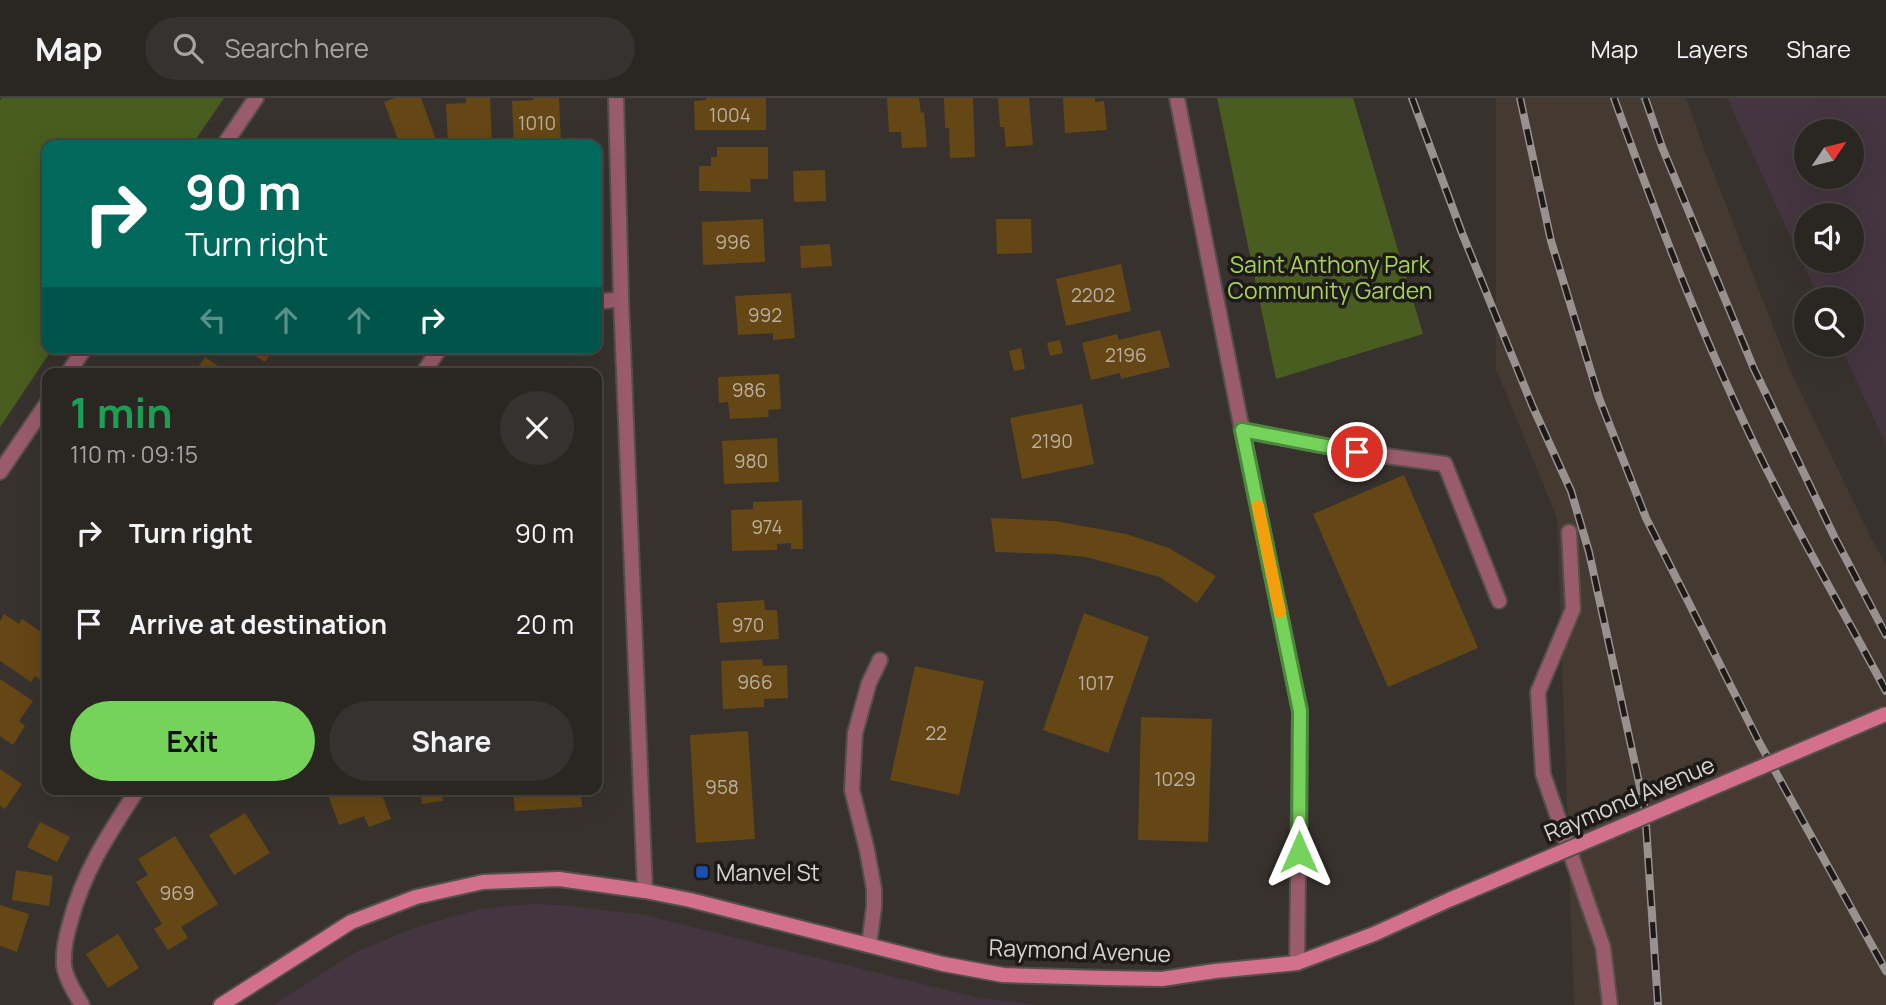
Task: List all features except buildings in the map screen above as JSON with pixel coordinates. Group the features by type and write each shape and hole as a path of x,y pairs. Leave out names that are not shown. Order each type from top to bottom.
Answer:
{"street":[{"path":"227,140 256,98"},
{"path":"616,98 621,299 645,891"},
{"path":"1177,98 1300,711 1297,963"},
{"path":"602,301 621,299"},
{"path":"0,472 42,410"},
{"path":"1242,430 1357,452 1445,464 1499,601"},
{"path":"1569,532 1573,609 1538,692 1543,774 1603,947 1611,1005"},
{"path":"869,945 874,889 852,790 855,733 869,682 880,660"},
{"name":"Raymond Avenue","path":"221,1005 351,922 416,897 483,882 559,879 690,900 943,964 1003,975 1162,979 1297,963 1374,934 1886,713"},
{"path":"82,1005 72,989 64,967 66,939 85,877 102,844 134,795"}],"shaded area":[{"path":"1496,98 1686,98 1790,370 1886,565 1886,1005 1574,1005 1557,518 1496,369"},
{"path":"1727,98 1886,98 1886,445 1846,357 1864,357 1864,287 1814,287 1807,273 1864,273 1864,203 1794,203 1794,244"},
{"path":"532,904 644,915 975,997 1039,1005 273,1005 356,952 414,928 480,909"}],"green space":[{"path":"224,98 195,140 42,140 42,354 49,354 0,427 0,100"},
{"name":"Saint Anthony Park Community Garden","path":"1217,98 1353,98 1423,334 1276,379"}],"railway":[{"path":"1412,98 1462,233 1532,405 1571,491 1589,552 1645,810 1658,1005"},
{"path":"1520,98 1551,241 1599,398 1646,518 1759,742 1886,971"},
{"path":"1614,98 1684,284 1743,421 1794,523 1886,691"},
{"path":"1645,98 1662,147 1754,369 1834,536 1886,635"}],"slow traffic":[{"path":"1258,506 1280,612"}],"place":[{"name":"Manvel St","path":"702,872"}],"route":[{"path":"1299,852 1300,711 1242,430 1357,452"}]}
